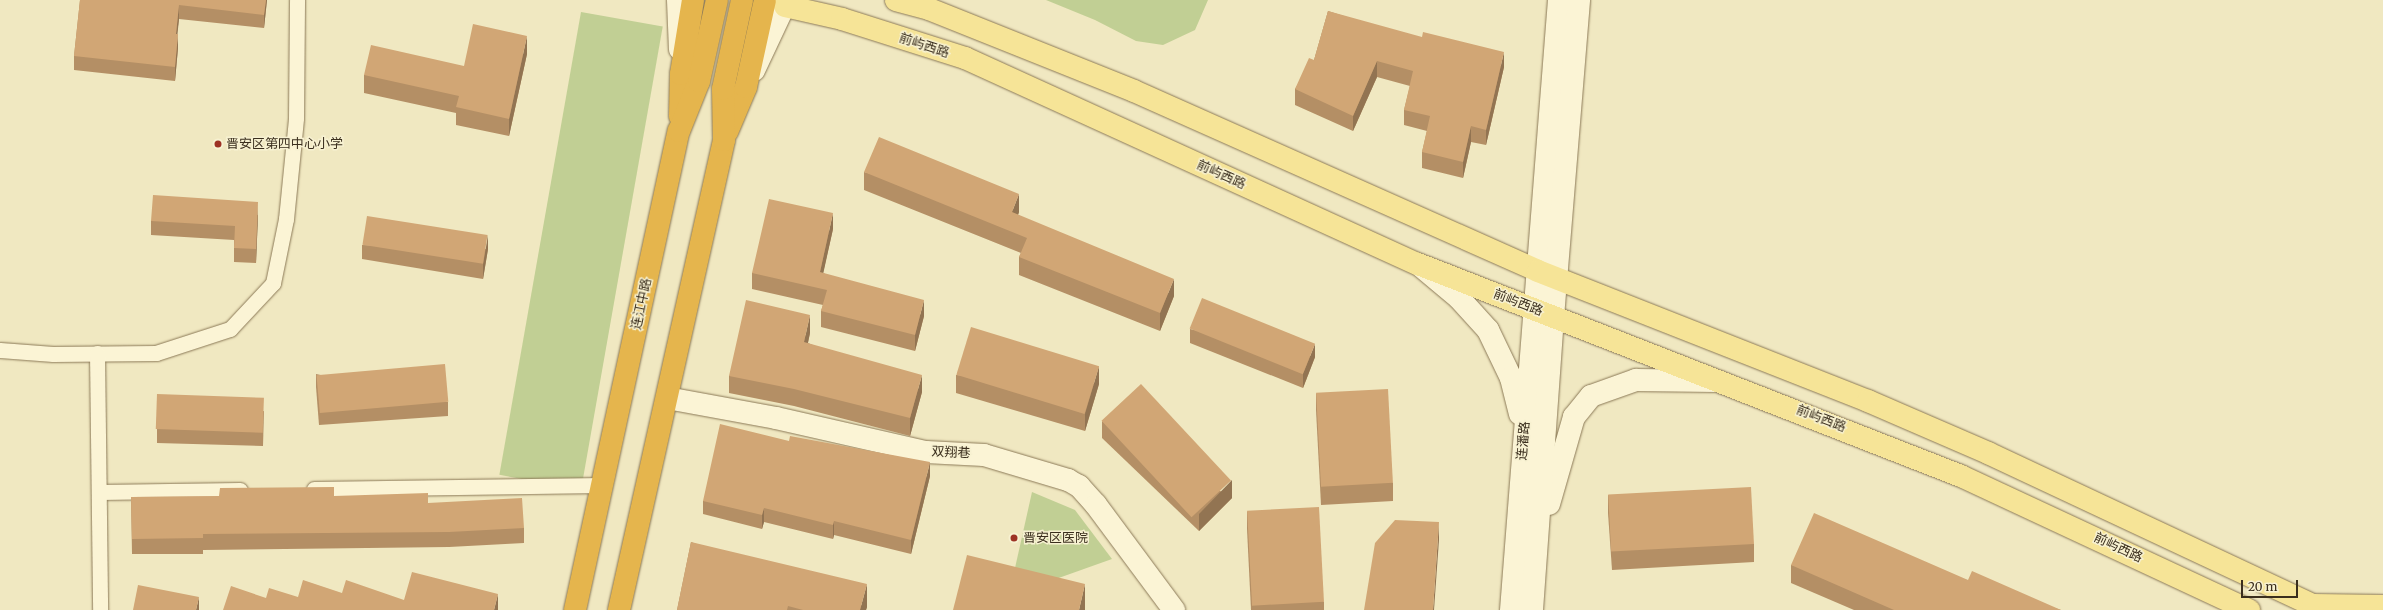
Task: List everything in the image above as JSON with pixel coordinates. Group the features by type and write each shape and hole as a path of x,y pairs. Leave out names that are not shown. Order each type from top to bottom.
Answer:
{"highway":[{"path":"679,131 681,74 693,0"},
{"name":"连江中路","path":"575,610 604,484 679,131 699,81 717,0"},
{"path":"724,140 723,89 742,0"},
{"path":"619,610 724,140 779,2"}],"main road":[{"path":"678,0 681,74"},
{"path":"896,0 929,9 1134,91 1547,275 1882,407 1988,453 2318,607 2383,606"},
{"path":"1547,275 1559,0"},
{"path":"1547,275 1579,0"},
{"name":"前屿西路","path":"779,2 965,58 1418,264 1721,381 1961,476 2249,610"},
{"path":"1418,264 1458,298 1488,330 1511,378 1524,432"},
{"name":"连潘路","path":"1532,610 1537,548 1544,313 1547,275"},
{"name":"连潘路","path":"1511,610 1524,432 1544,313"},
{"path":"1537,548 1574,417 1591,396 1636,380 1721,381"},
{"name":"双翔巷","path":"667,398 776,418 926,452 984,455 1068,480 1079,486 1096,505 1174,610"}],"street":[{"path":"0,350 97,354 156,353 230,329 273,283 286,219 296,118 297,0"},
{"path":"97,354 100,610"},
{"path":"303,489 604,484"},
{"path":"99,492 255,490"}],"green space":[{"path":"1046,0 1208,0 1195,30 1163,45 1136,41 1095,20"},
{"path":"581,12 663,26 581,489 499,475"},
{"path":"1032,492 1075,510 1112,559 1053,580 1015,568"}],"building":[{"path":"80,0 266,0 264,15 179,5 175,67 74,56"},
{"path":"1328,11 1422,37 1423,32 1504,52 1486,130 1471,126 1463,162 1422,152 1430,116 1404,110 1413,71 1377,61 1353,116 1295,89 1309,58 1314,60"},
{"path":"473,24 527,36 509,119 456,107 459,96 364,75 371,45 464,66"},
{"path":"879,137 1019,194 1012,212 1174,279 1160,313 1019,257 1027,238 864,172"},
{"path":"153,195 258,202 256,249 234,248 235,226 151,221"},
{"path":"769,199 833,213 820,272 924,300 915,335 821,311 827,290 752,273"},
{"path":"367,216 487,235 483,264 362,245"},
{"path":"1202,298 1315,344 1303,374 1190,329"},
{"path":"746,300 810,315 804,342 922,375 910,418 794,389 729,376"},
{"path":"971,327 1099,366 1085,414 956,375"},
{"path":"445,364 448,402 320,413 316,375"},
{"path":"1141,384 1231,481 1192,517 1102,421"},
{"path":"1388,389 1393,483 1321,487 1316,393"},
{"path":"157,394 264,398 263,433 156,429"},
{"path":"720,424 789,441 790,436 930,462 911,540 834,521 833,525 764,508 762,515 703,501"},
{"path":"334,487 334,496 428,493 428,503 522,498 524,528 449,532 203,534 203,538 132,539 131,497 219,496 220,488"},
{"path":"1751,487 1754,544 1611,551 1608,494"},
{"path":"1319,507 1324,602 1252,606 1247,511"},
{"path":"1814,513 1968,580 1972,571 2061,610 1894,610 1791,565"},
{"path":"1395,520 1439,522 1433,610 1364,610 1375,543"},
{"path":"691,542 867,584 860,610 803,610 788,606 787,610 677,610"},
{"path":"967,555 1085,584 1079,610 953,610"},
{"path":"412,572 498,594 494,610 223,610 231,586 266,598 269,588 298,597 303,580 342,593 346,580 404,600"},
{"path":"138,585 199,597 196,610 133,610"}],"place":[{"name":"晋安区第四中心小学","path":"218,144"},
{"name":"晋安区医院","path":"1014,538"}]}
